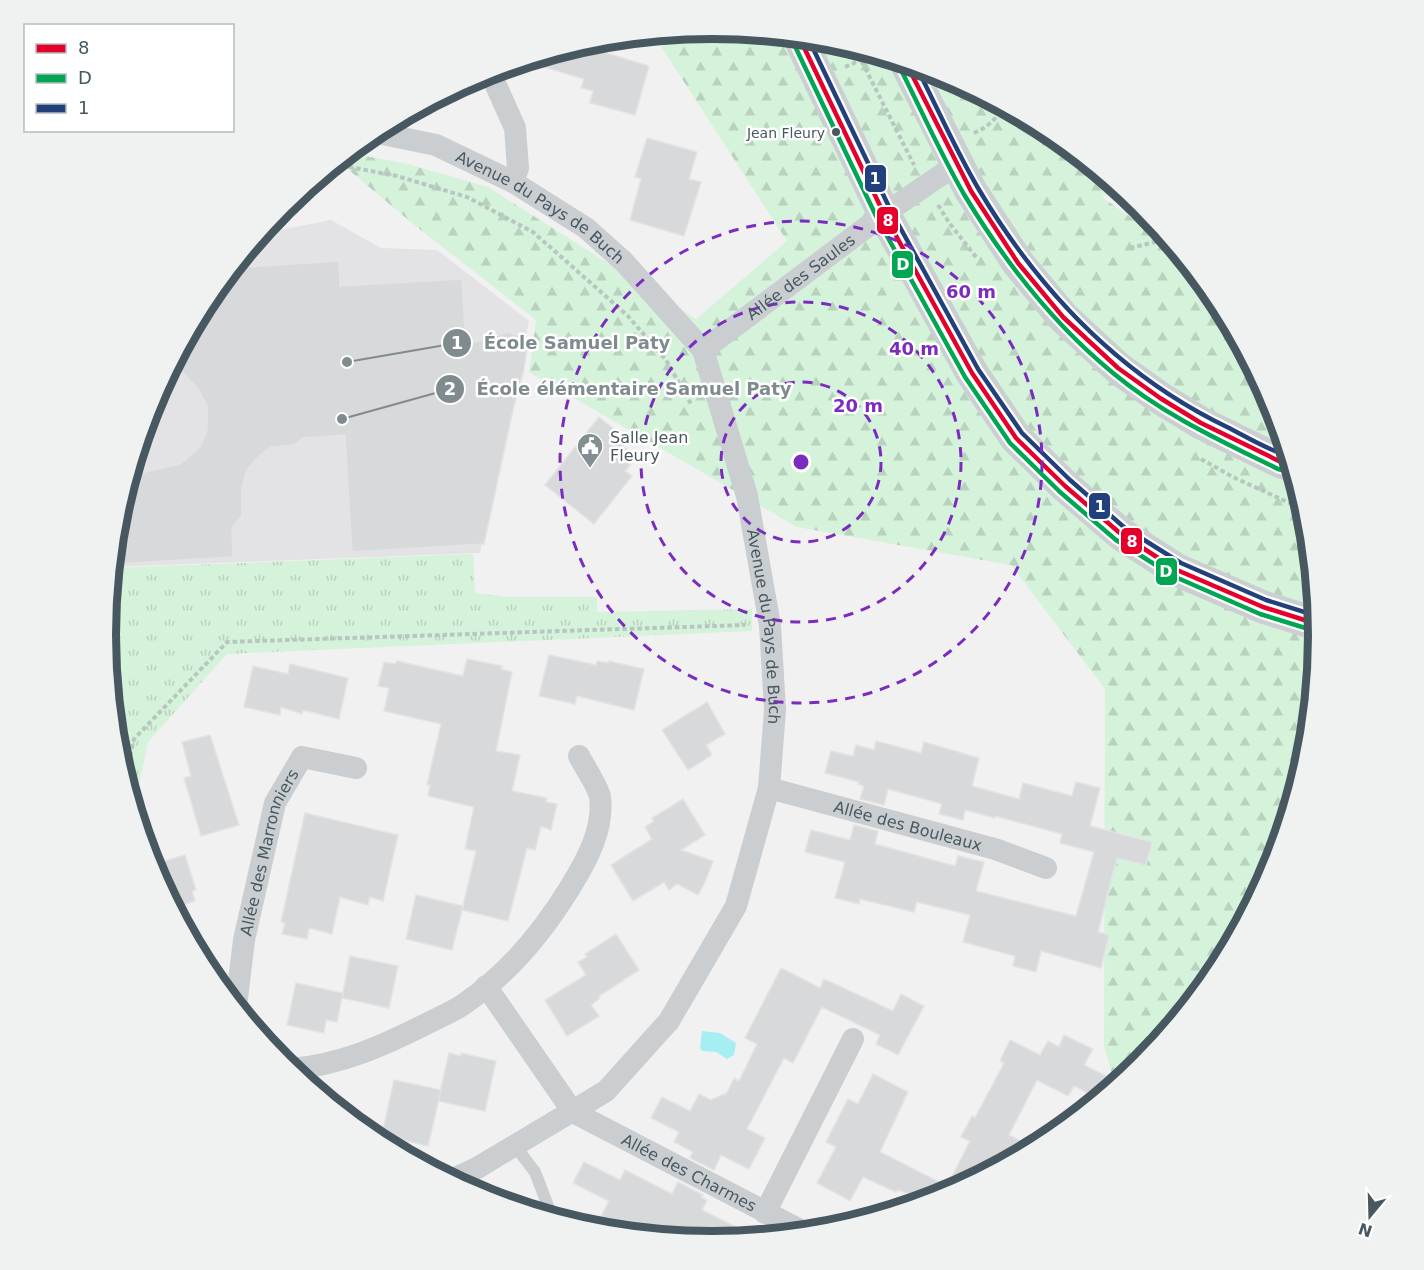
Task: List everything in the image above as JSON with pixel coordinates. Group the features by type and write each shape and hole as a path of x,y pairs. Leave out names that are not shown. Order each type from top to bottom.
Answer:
{"main road":[{"path":"803,46 884,214 972,373 1016,438 1065,486 1121,534 1177,570 1263,607 1308,621"},
{"path":"912,74 971,191 1018,263 1063,317 1118,368 1160,398 1201,423 1282,462"}],"street":[{"path":"494,80 515,128 518,168 513,182"},
{"name":"Avenue du Pays de Buch","path":"388,135 436,145 513,182 586,228 624,262 703,350 747,496 770,625 775,710 769,788 736,906 669,1021 606,1091 461,1176"},
{"name":"Allée des Saules","path":"703,350 884,214 953,154"},
{"path":"303,1068 356,1055 401,1037 463,1005 511,965 559,906 583,866 599,825 600,795 579,756"},
{"name":"Allée des Marronniers","path":"237,996 244,940 275,803 302,757 357,768"},
{"name":"Allée des Bouleaux","path":"769,788 995,849 1046,868"},
{"path":"486,986 573,1112"},
{"path":"765,1213 854,1039"},
{"name":"Allée des Charmes","path":"573,1112 791,1226"}],"lane":[{"path":"515,1146 535,1172 549,1208"}],"path":[{"path":"953,154 1000,114"},
{"path":"1130,248 1159,241"},
{"path":"129,761 135,740 227,642 770,625"}],"shaded area":[{"path":"331,220 381,248 437,250 529,321 480,553 120,567 127,519 136,481 161,407 177,371 216,304 239,272 274,231"}],"green space":[{"path":"751,40 828,50 866,59 940,84 1010,119 1075,162 1110,192 1102,197 1148,230 1160,242 1208,304 1247,371 1263,407 1288,481 1297,519 1307,596 1307,674 1297,751 1288,789 1263,863 1228,933 1185,998 1160,1028 1112,1076 1104,1045 1105,689 1011,565 797,527 529,372 536,320 412,223 344,166 359,155 404,163 488,187 696,319 787,241 658,42"},
{"path":"473,554 475,593 509,597 597,597 597,612 752,609 752,631 227,654 148,742 137,793 127,751 117,674 117,596 120,568"}],"water":[{"path":"702,1031 720,1033 736,1043 734,1055 727,1059 716,1052 702,1051 700,1048"}],"building":[{"path":"596,50 649,66 635,115 590,103 593,91 581,88 584,79 538,65"},
{"path":"647,138 697,152 689,179 701,182 684,236 630,220 641,179 635,177"},
{"path":"339,261 340,286 462,279 466,345 508,332 520,337 527,350 524,369 484,544 352,552 345,435 303,438 294,445 271,447 259,456 247,470 242,487 242,515 232,528 233,557 120,564 127,519 138,474 180,464 200,447 207,430 207,406 198,389 183,373 177,372 216,304 243,267"},
{"name":"Salle Jean Fleury","path":"599,417 627,440 623,446 637,457 625,471 632,476 594,524 545,485"},
{"path":"549,655 596,665 597,661 608,663 609,661 644,669 634,710 577,696 575,704 539,696"},
{"path":"467,659 502,666 501,669 512,672 496,751 520,755 512,791 547,798 546,802 557,804 551,830 541,826 535,850 527,848 508,921 462,910 476,851 465,849 474,807 428,796 430,785 427,785 441,724 384,711 389,688 378,686 384,662 396,664 397,661 463,676"},
{"path":"290,664 348,678 339,719 303,710 302,714 281,707 280,715 244,707 253,666 288,674"},
{"path":"707,702 725,734 706,745 712,755 688,770 662,730"},
{"path":"210,735 239,825 201,836 184,778 191,776 182,742"},
{"path":"876,741 921,753 924,742 979,758 972,786 1019,799 1023,783 1072,796 1076,782 1100,788 1090,826 1152,842 1146,865 1117,858 1098,932 1109,935 1101,968 1041,951 1036,972 1013,966 1015,956 963,942 970,915 917,902 914,912 860,899 859,904 835,898 845,862 805,852 811,830 850,840 854,825 878,831 875,844 955,866 958,856 984,862 976,891 1076,916 1094,852 1060,843 1062,834 995,816 995,818 965,810 963,820 939,814 942,804 888,789 884,805 860,799 864,786 858,784 859,782 825,773 831,751 853,756 856,745 874,750"},
{"path":"683,799 705,835 681,850 713,861 705,882 698,895 677,884 669,890 664,882 633,901 611,865 652,839 645,827 654,821 652,818"},
{"path":"305,813 398,835 383,901 370,897 368,905 340,897 332,934 309,928 307,939 282,934 285,923 281,922"},
{"path":"185,855 196,890 192,891 195,901 181,906 161,862"},
{"path":"416,895 463,906 452,950 406,939"},
{"path":"616,934 639,970 599,996 600,998 591,1005 599,1016 567,1036 545,1000 586,975 578,962 587,957 585,954"},
{"path":"350,956 398,966 389,1008 342,998"},
{"path":"781,968 820,988 824,979 893,1011 901,994 924,1006 898,1055 876,1044 880,1035 822,1007 793,1063 784,1058 747,1129 765,1138 749,1169 721,1155 714,1170 690,1158 693,1152 674,1142 679,1132 651,1118 662,1097 690,1111 699,1094 711,1100 727,1093 734,1078 739,1081 757,1044 745,1038"},
{"path":"296,983 343,993 337,1022 326,1020 324,1033 287,1025"},
{"path":"1064,1035 1093,1049 1084,1065 1110,1078 1091,1095 1074,1086 1068,1096 1037,1080 1009,1135 1019,1140 1015,1148 949,1182 970,1141 961,1137 972,1116 975,1118 1004,1063 1000,1061 1010,1040 1040,1055 1048,1041 1059,1047"},
{"path":"449,1053 461,1056 461,1053 496,1061 485,1111 438,1101"},
{"path":"873,1074 908,1092 880,1152 944,1184 914,1195 898,1190 896,1192 863,1177 850,1201 817,1183 836,1147 826,1142 848,1099 858,1104"},
{"path":"394,1080 441,1090 428,1146 391,1137 383,1132"},
{"path":"584,1162 620,1180 625,1170 672,1194 678,1182 703,1195 701,1197 707,1200 702,1210 742,1230 673,1230 636,1226 626,1221 624,1224 605,1221 600,1219 609,1201 573,1183"}],"transit line":[{"name":"D","path":"794,45 877,218 965,377 1010,443 1060,492 1116,540 1173,576 1260,614 1308,629"},
{"name":"8","path":"803,46 884,214 972,373 1016,438 1065,486 1121,534 1177,570 1263,607 1308,621"},
{"name":"1","path":"813,48 891,211 978,369 1022,433 1070,480 1125,528 1181,563 1266,600 1307,613"},
{"name":"D","path":"901,70 948,164 980,221 1032,291 1070,334 1113,373 1151,401 1214,437 1285,471"},
{"name":"8","path":"911,74 971,191 1018,263 1063,317 1118,368 1160,398 1201,423 1282,462"},
{"name":"1","path":"922,77 978,188 1002,226 1027,261 1085,327 1117,356 1188,406 1279,452"}],"place":[{"name":"Jean Fleury","path":"836,132"},
{"name":"École Samuel Paty","path":"347,362"},
{"name":"École élémentaire Samuel Paty","path":"342,419"},
{"name":"Salle Jean Fleury","path":"590,469"}]}
